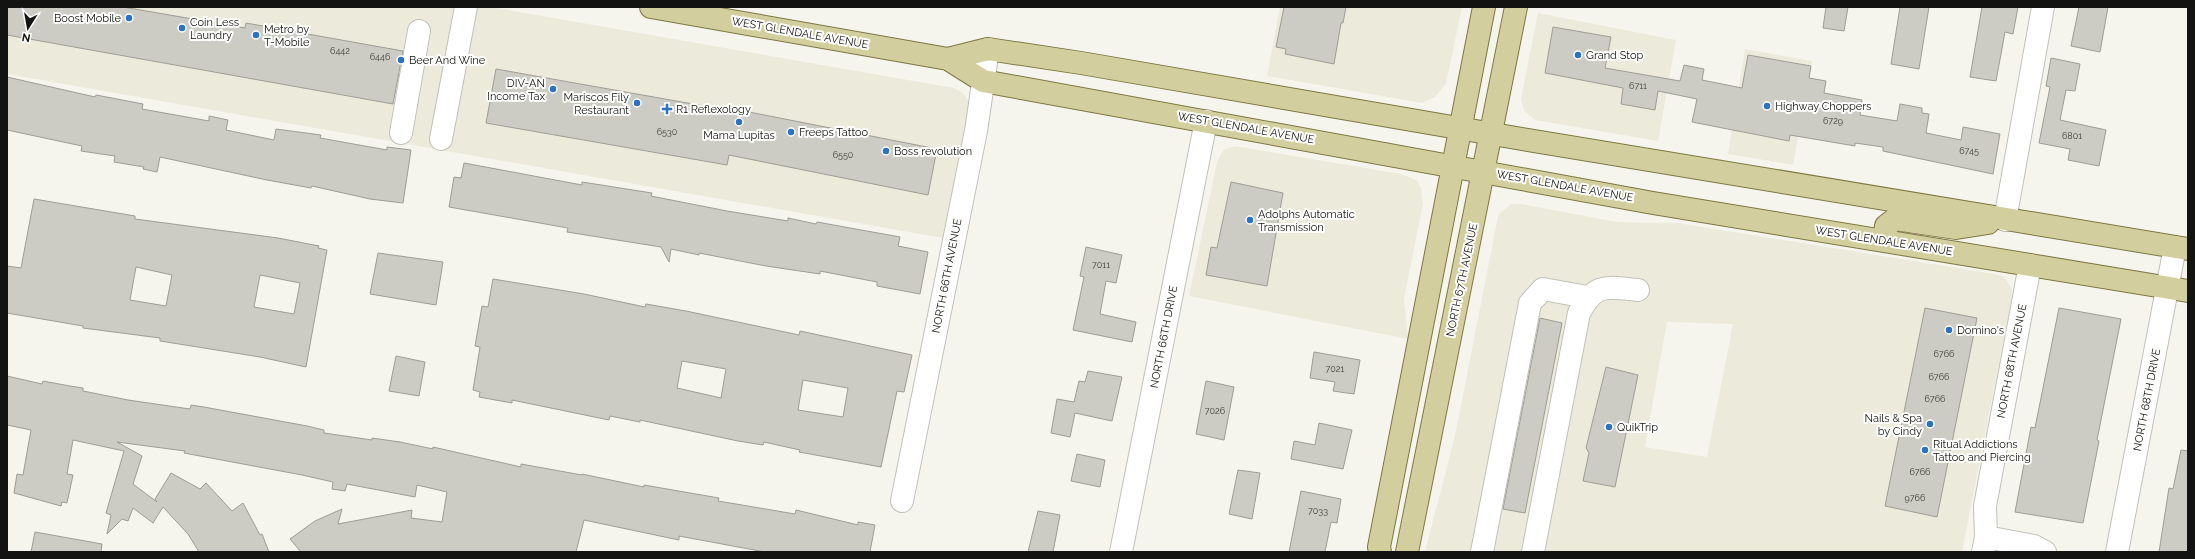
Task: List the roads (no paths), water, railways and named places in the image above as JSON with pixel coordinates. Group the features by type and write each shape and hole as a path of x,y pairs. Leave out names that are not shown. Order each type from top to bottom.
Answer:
{"main road":[{"name":"WEST GLENDALE AVENUE","path":"651,7 948,59 983,81 1653,202 2178,290"},
{"path":"1380,552 1379,547 1484,7"},
{"name":"NORTH 67TH AVENUE","path":"1407,552 1492,134 1516,7"},
{"name":"WEST GLENDALE AVENUE","path":"948,59 988,49 1081,63 1460,129 2182,248"},
{"path":"1884,240 1886,226 1895,219 1956,228 2005,220"}],"street":[{"path":"441,139 466,7"},
{"path":"2005,220 2043,7"},
{"path":"401,133 419,31"},
{"name":"NORTH 66TH AVENUE","path":"902,501 976,131 988,49"},
{"name":"NORTH 66TH DRIVE","path":"1122,552 1206,121"},
{"name":"NORTH 68TH DRIVE","path":"2117,552 2178,290 2182,248"},
{"name":"NORTH 68TH AVENUE","path":"1984,544 1985,506 2030,265"},
{"path":"1533,552 1579,313 1587,297 1605,287 1638,290"},
{"path":"1482,552 1530,303 1543,289 1587,297"},
{"path":"1984,544 2034,546 2045,552"}],"place":[{"name":"Boost Mobile","path":"129,18"},
{"name":"Coin Less Laundry","path":"182,28"},
{"name":"Metro by T-Mobile","path":"256,35"},
{"name":"Grand Stop","path":"1578,55"},
{"name":"Beer And Wine","path":"401,60"},
{"name":"DIV-AN Income Tax","path":"553,89"},
{"name":"Mariscos Fily Restaurant","path":"637,103"},
{"name":"Highway Choppers","path":"1767,106"},
{"name":"R1 Reflexology","path":"667,109"},
{"name":"Mama Lupitas","path":"739,122"},
{"name":"Freeps Tattoo","path":"791,132"},
{"name":"Boss revolution","path":"886,151"},
{"name":"Adolphs Automatic Transmission","path":"1250,220"},
{"name":"Domino's","path":"1949,330"},
{"name":"Nails & Spa by Cindy","path":"1930,424"},
{"name":"QuikTrip","path":"1609,427"},
{"name":"Ritual Addictions Tattoo and Piercing","path":"1925,450"}]}
